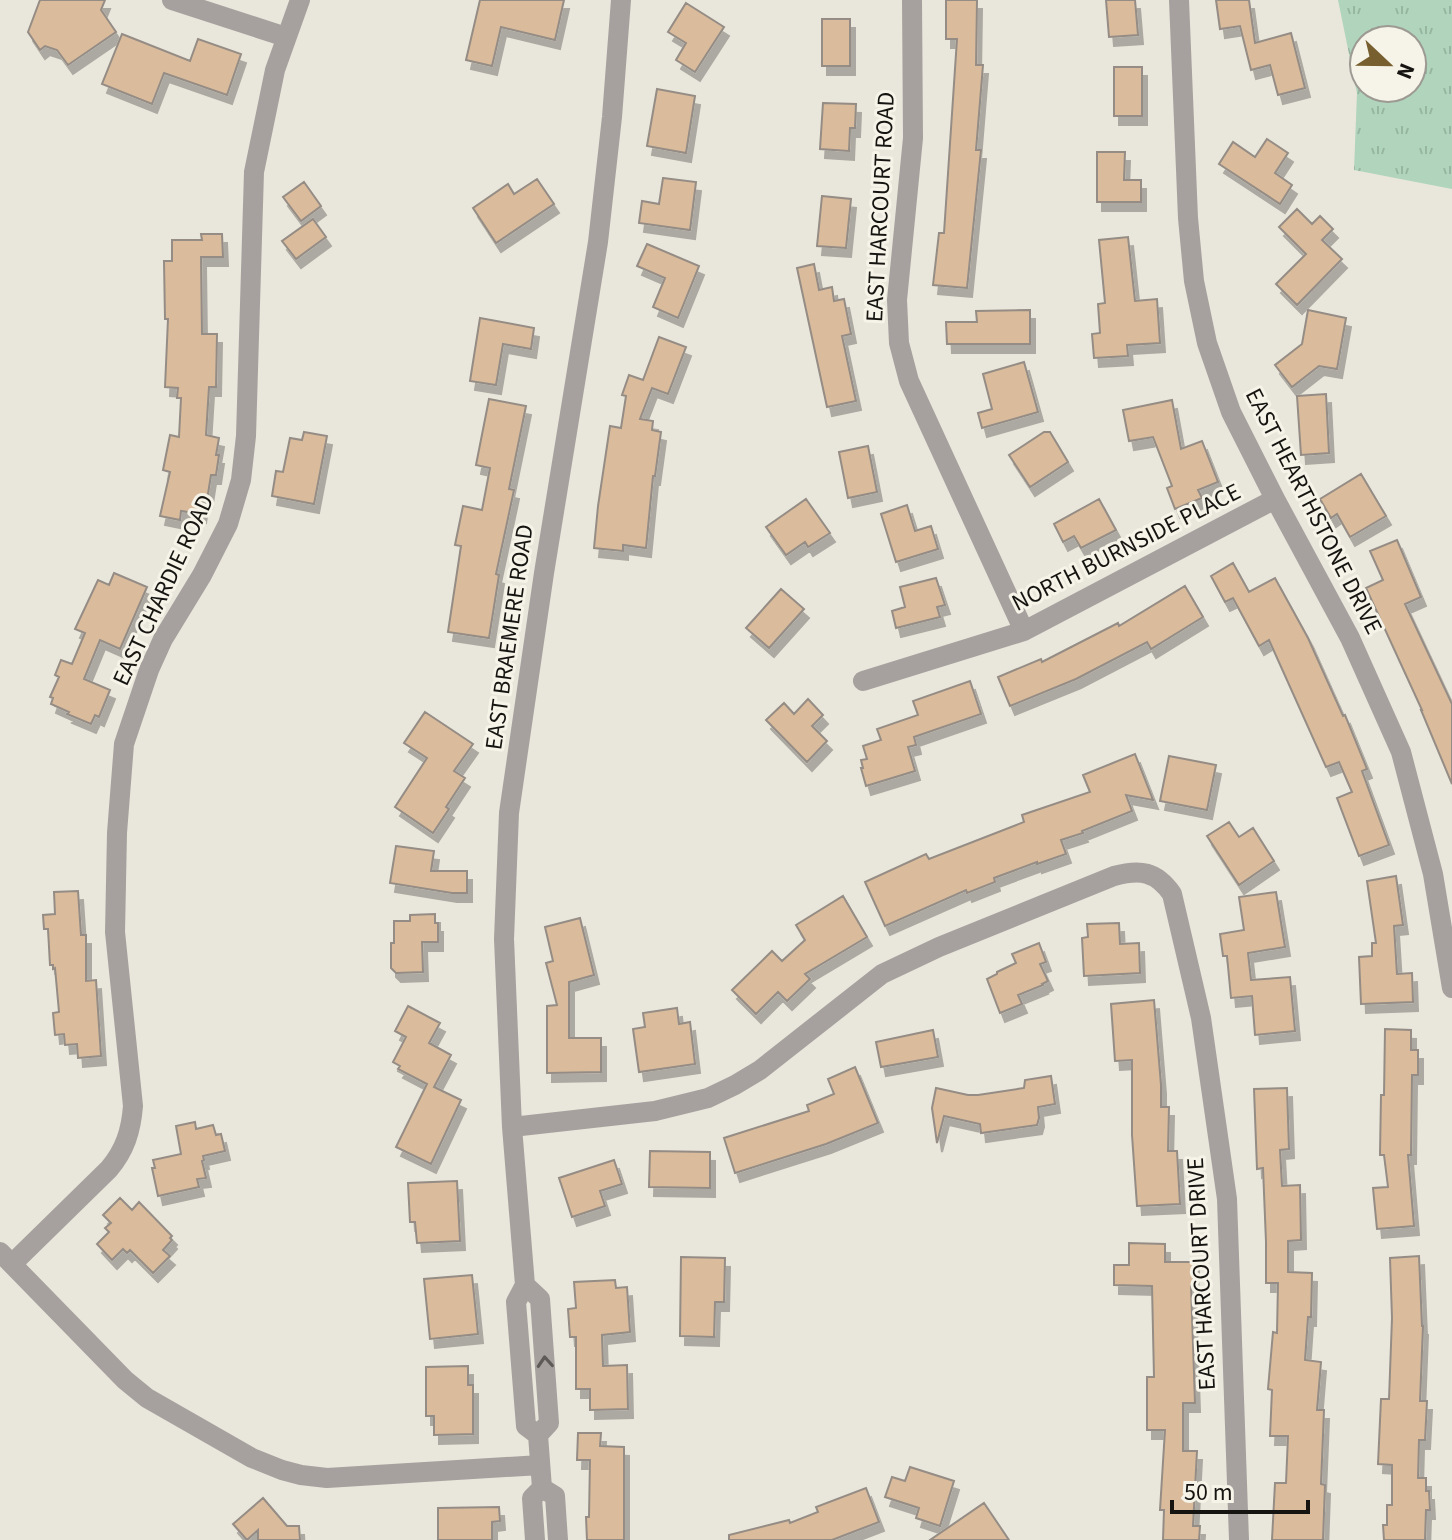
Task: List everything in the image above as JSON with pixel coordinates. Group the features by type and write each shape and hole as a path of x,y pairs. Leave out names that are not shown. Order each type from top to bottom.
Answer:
{"street":[{"path":"172,0 286,37"},
{"name":"EAST CHARDIE ROAD","path":"6,1258 109,1169 123,1149 131,1124 133,1106 115,932 117,833 124,744 149,670 163,639 202,575 228,524 241,480 246,436 254,172 275,70 300,0"},
{"name":"EAST BRAEMERE ROAD","path":"535,1540 532,1498 542,1488 538,1435 526,1426 516,1302 525,1285 512,1127 504,939 509,813 598,242 621,0"},
{"name":"EAST HARCOURT ROAD","path":"912,0 913,138 897,300 899,343 909,381 1024,631"},
{"name":"EAST HEARTHSTONE DRIVE","path":"1179,0 1188,218 1194,281 1207,343 1231,412 1350,638 1401,752 1433,874 1452,988"},
{"name":"NORTH BURNSIDE PLACE","path":"863,681 1024,631 1275,499"},
{"name":"EAST HARCOURT DRIVE","path":"512,1127 655,1111 708,1098 760,1070 882,974 939,947 1114,876 1132,871 1152,874 1164,882 1172,894 1198,1002 1227,1199 1239,1540"},
{"path":"6,1258 125,1380 147,1398 252,1458 272,1466 301,1475 327,1478 540,1465"},
{"name":"EAST BRAEMERE ROAD","path":"542,1488 555,1496 558,1540"}],"green space":[{"path":"1338,0 1452,0 1452,189 1354,170 1357,104 1428,104 1428,24 1348,24 1348,49"}],"building":[{"path":"40,0 105,0 101,10 116,32 68,65 57,50 45,46 40,50 28,32"},
{"path":"480,0 564,0 555,40 501,27 492,66 466,60"},
{"path":"946,0 977,0 976,65 983,65 976,150 981,150 967,288 933,285 939,233 944,233 957,39 946,39"},
{"path":"1106,0 1135,0 1138,35 1109,37"},
{"path":"1216,0 1249,0 1255,43 1291,33 1305,88 1278,95 1270,65 1251,70 1240,26 1220,29"},
{"path":"686,3 724,27 695,72 676,60 686,43 668,32"},
{"path":"822,19 850,19 850,66 822,66"},
{"path":"122,34 190,61 198,39 241,54 227,95 164,73 152,104 102,84"},
{"path":"1114,67 1142,67 1142,116 1114,116"},
{"path":"657,89 695,96 686,153 647,146"},
{"path":"823,103 856,104 855,128 850,128 849,151 820,149"},
{"path":"1267,139 1288,153 1275,173 1292,185 1280,204 1219,164 1233,142 1255,157"},
{"path":"1097,152 1125,152 1124,180 1141,180 1141,202 1097,202"},
{"path":"663,178 696,182 690,230 639,223 642,201 659,204"},
{"path":"537,179 554,204 496,243 473,208 508,184 514,194"},
{"path":"304,182 321,206 301,221 283,197"},
{"path":"822,196 851,199 846,248 817,246"},
{"path":"1297,209 1312,224 1320,216 1333,229 1322,240 1342,259 1297,305 1276,284 1306,254 1279,227"},
{"path":"313,219 326,237 296,259 282,241"},
{"path":"201,234 222,234 223,257 201,257 202,334 217,334 216,387 209,387 206,435 219,438 216,455 219,455 216,475 211,475 201,514 181,511 180,520 160,516 170,472 163,470 170,435 179,437 181,398 177,398 178,388 165,387 168,319 165,319 164,261 172,261 172,240 202,240"},
{"path":"1128,237 1135,301 1157,299 1160,343 1127,345 1128,356 1094,358 1092,334 1100,333 1098,304 1105,303 1099,240"},
{"path":"647,244 699,266 678,318 653,307 665,278 637,266"},
{"path":"814,264 819,290 832,287 834,301 844,299 851,334 842,336 856,401 827,407 797,268"},
{"path":"1030,310 1030,344 947,344 946,322 977,322 976,311"},
{"path":"1308,310 1346,318 1337,369 1319,366 1292,387 1275,365 1302,344"},
{"path":"480,318 534,328 531,349 503,344 496,385 470,381"},
{"path":"659,337 686,347 668,394 652,388 640,419 653,421 652,430 661,432 646,548 623,545 623,551 594,548 610,426 621,428 626,396 622,395 629,375 643,380"},
{"path":"1024,362 1038,412 982,428 978,413 992,409 983,374"},
{"path":"1326,394 1329,453 1301,455 1297,396"},
{"path":"489,399 526,406 509,489 514,490 496,574 499,575 489,638 448,632 461,546 455,545 463,506 482,510 490,468 476,465"},
{"path":"1172,400 1181,449 1202,441 1218,482 1198,490 1202,498 1175,509 1167,488 1172,486 1153,437 1129,441 1123,410"},
{"path":"304,432 327,436 314,504 272,496 276,471 283,472 290,438 302,440"},
{"path":"1044,432 1050,432 1068,462 1030,487 1009,455"},
{"path":"868,446 877,492 848,498 839,452"},
{"path":"1361,474 1386,516 1350,537 1337,514 1331,518 1320,499"},
{"path":"806,499 830,533 808,547 805,542 786,555 766,527"},
{"path":"1099,499 1116,530 1081,548 1074,536 1063,542 1054,524"},
{"path":"907,505 915,531 931,526 938,549 896,562 881,514"},
{"path":"1397,540 1421,597 1405,604 1452,704 1452,784 1366,588 1383,580 1370,551"},
{"path":"1233,563 1249,592 1275,578 1345,715 1367,769 1362,771 1389,845 1359,856 1337,798 1352,792 1339,762 1326,767 1269,640 1259,646 1233,598 1225,602 1211,576"},
{"path":"114,573 147,587 120,649 100,640 84,679 110,690 99,717 95,715 91,724 51,704 53,698 50,697 59,677 55,675 61,660 72,664 85,633 75,629 98,580 109,585"},
{"path":"936,578 945,605 937,607 940,617 896,628 892,611 905,607 900,587"},
{"path":"1185,586 1203,617 1151,649 1147,642 1076,679 1010,706 998,677 1041,659 1042,662 1118,623 1119,626"},
{"path":"781,589 804,609 769,648 746,628"},
{"path":"970,681 981,714 914,737 916,745 908,747 915,771 866,786 861,768 861,760 867,759 863,746 881,740 877,729 918,715 913,701"},
{"path":"808,699 823,715 812,726 827,741 807,762 766,720 784,703 794,714"},
{"path":"425,712 473,744 454,771 465,778 433,833 395,807 427,758 404,743"},
{"path":"1135,754 1153,800 1126,795 1132,811 1061,840 1066,854 994,878 995,882 967,893 966,890 885,926 865,882 926,854 929,859 1024,822 1022,815 1090,792 1083,775"},
{"path":"1169,756 1216,765 1207,810 1160,801"},
{"path":"1229,822 1239,837 1253,828 1274,861 1239,885 1207,836"},
{"path":"396,846 434,851 431,871 467,871 467,893 390,883"},
{"path":"1396,876 1403,925 1394,926 1397,974 1412,973 1413,1002 1361,1004 1359,957 1372,956 1372,943 1376,943 1367,881"},
{"path":"78,891 81,935 86,935 86,981 96,980 101,1056 78,1058 77,1044 65,1045 64,1034 55,1035 53,1013 59,1012 55,968 50,965 48,929 44,929 43,915 55,914 54,892"},
{"path":"1276,892 1285,947 1248,953 1251,980 1290,977 1295,1031 1255,1035 1252,996 1231,998 1227,956 1223,956 1220,934 1244,930 1239,897"},
{"path":"843,896 867,937 805,974 810,979 787,1001 778,992 756,1014 732,990 772,951 782,961 805,940 796,925"},
{"path":"435,914 438,942 422,942 423,972 396,973 391,968 394,921 410,921 410,915"},
{"path":"580,918 594,975 569,982 569,1038 601,1038 601,1072 547,1073 547,1006 557,1005 546,963 553,961 545,927"},
{"path":"1119,923 1120,944 1139,943 1140,973 1084,976 1082,938 1088,937 1087,924"},
{"path":"1039,943 1046,962 1040,964 1048,981 1018,995 1022,1004 1000,1013 987,979 1016,963 1012,954"},
{"path":"1154,1000 1161,1107 1169,1107 1168,1151 1177,1151 1180,1204 1137,1206 1132,1135 1132,1060 1115,1061 1111,1004"},
{"path":"408,1006 440,1023 429,1043 451,1055 434,1087 461,1100 431,1164 396,1147 427,1084 398,1069 400,1066 393,1062 406,1037 395,1031"},
{"path":"677,1008 679,1024 690,1022 695,1064 639,1072 633,1029 645,1027 643,1013"},
{"path":"1385,1029 1411,1030 1411,1050 1418,1050 1418,1075 1412,1075 1411,1155 1408,1155 1414,1226 1377,1229 1373,1188 1388,1187 1384,1155 1380,1155"},
{"path":"933,1030 938,1057 881,1067 876,1042"},
{"path":"855,1067 878,1123 826,1144 735,1173 724,1138 809,1111 807,1105 834,1094 828,1079"},
{"path":"1051,1076 1055,1104 1038,1107 1037,1125 981,1133 980,1124 944,1116 937,1143 932,1108 936,1088 978,1095 1024,1088 1025,1080"},
{"path":"1287,1088 1289,1149 1280,1150 1282,1186 1300,1185 1301,1240 1288,1241 1288,1272 1312,1273 1311,1317 1308,1317 1305,1360 1321,1362 1317,1410 1324,1410 1321,1484 1325,1485 1323,1540 1272,1540 1275,1483 1286,1483 1288,1436 1270,1436 1272,1390 1268,1389 1273,1332 1277,1333 1278,1283 1266,1283 1263,1168 1257,1169 1254,1089"},
{"path":"195,1122 196,1129 213,1125 216,1135 221,1134 225,1151 203,1156 206,1178 197,1179 199,1187 158,1196 153,1160 181,1154 176,1126"},
{"path":"650,1151 710,1152 710,1188 649,1187"},
{"path":"614,1160 622,1184 600,1191 605,1206 572,1217 559,1178"},
{"path":"457,1181 460,1241 417,1243 415,1222 410,1222 408,1183"},
{"path":"120,1198 132,1210 139,1202 172,1236 163,1250 170,1256 153,1273 130,1250 127,1253 123,1249 112,1260 97,1244 109,1232 105,1228 111,1223 103,1215"},
{"path":"1129,1243 1165,1244 1165,1262 1194,1262 1191,1286 1195,1403 1183,1403 1183,1451 1197,1451 1193,1526 1200,1526 1199,1540 1163,1540 1164,1510 1160,1510 1165,1430 1147,1430 1147,1377 1154,1377 1152,1286 1114,1285 1114,1265 1129,1265"},
{"path":"1419,1256 1423,1326 1420,1401 1427,1401 1425,1440 1419,1440 1418,1478 1426,1478 1430,1510 1426,1510 1425,1540 1384,1540 1387,1505 1392,1505 1392,1465 1378,1464 1381,1399 1389,1399 1392,1318 1390,1258"},
{"path":"681,1257 725,1258 724,1302 715,1302 714,1337 680,1336"},
{"path":"472,1275 478,1334 430,1339 424,1279"},
{"path":"615,1280 616,1288 627,1287 630,1332 602,1335 603,1366 627,1365 628,1409 590,1410 590,1389 576,1389 576,1337 570,1337 568,1309 576,1308 574,1282"},
{"path":"468,1366 468,1385 473,1385 473,1434 434,1435 434,1416 426,1416 426,1367"},
{"path":"578,1433 601,1433 600,1446 624,1447 624,1540 587,1540 590,1460 577,1460"},
{"path":"910,1467 954,1481 940,1526 916,1518 919,1508 885,1497 892,1477 905,1481"},
{"path":"866,1488 879,1522 832,1540 729,1540 729,1535 789,1520 790,1523 818,1512 816,1507"},
{"path":"263,1498 287,1526 299,1526 300,1540 258,1540 258,1530 247,1540 233,1524"},
{"path":"984,1503 1009,1540 930,1540"},
{"path":"499,1507 500,1521 492,1522 492,1540 438,1540 438,1508"}]}
